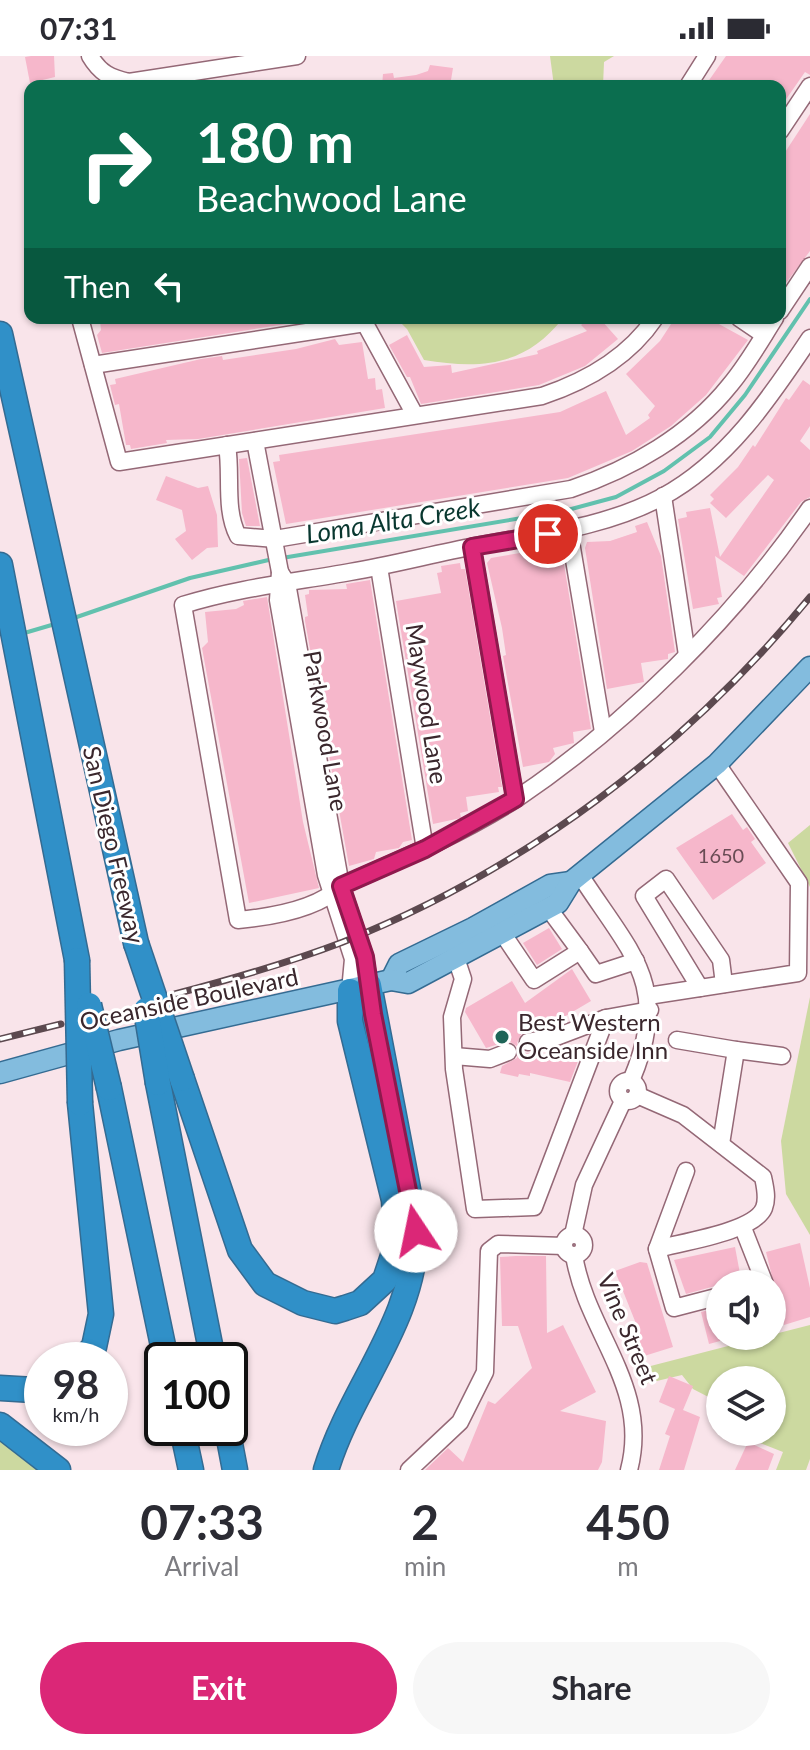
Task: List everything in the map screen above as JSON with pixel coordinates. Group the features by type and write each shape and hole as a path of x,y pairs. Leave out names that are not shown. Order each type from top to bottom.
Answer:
{"highway":[{"name":"San Diego Freeway","path":"0,334 51,575 170,1081 210,1342"},
{"path":"2,574 77,960 109,1088 162,1342"},
{"path":"77,960 80,1103 101,1314 95,1342"},
{"path":"170,1081 240,1250 265,1284 303,1303 335,1311 360,1303 385,1280 397,1244 394,1200 350,1021 370,985"},
{"path":"326,1470 407,1297 416,1260 416,1231 370,985"},
{"path":"0,1388 24,1389"},
{"path":"0,1425 58,1470"},
{"path":"186,1446 191,1470"},
{"path":"230,1446 235,1470"}],"main road":[{"name":"Oceanside Boulevard","path":"0,1073 119,1040 370,985 408,983 558,903 575,878 717,764 810,667"},
{"name":"Oceanside Boulevard","path":"370,985 399,964 473,928 550,885 575,878"}],"street":[{"path":"90,56 99,70 120,80"},
{"path":"692,80 707,56"},
{"path":"142,80 286,57"},
{"path":"786,122 810,86"},
{"path":"786,302 810,266"},
{"path":"82,324 119,462 542,396 565,388 622,355 650,324"},
{"path":"93,365 346,324"},
{"path":"366,324 415,415"},
{"path":"748,324 764,335"},
{"path":"227,445 231,477 228,501 238,536 276,545 571,489 600,480 653,452 695,422 731,385 771,324"},
{"path":"810,338 804,362 733,441 663,496 616,517 569,530 379,567 282,580 183,605 238,920 263,917 336,892 425,849 515,799 603,732 687,655 737,600 810,508"},
{"name":"Parkwood Lane","path":"255,441 336,892 353,959 370,985"},
{"path":"663,496 687,655"},
{"path":"569,530 603,732"},
{"path":"472,547 515,799"},
{"name":"Maywood Lane","path":"379,567 425,849"},
{"path":"528,1042 556,1037 700,988 798,973 799,883 717,764"},
{"name":"Vine Street","path":"575,878 636,961 649,1003 641,1056 630,1093 584,1185 570,1245 583,1292 632,1400 634,1432 629,1470"},
{"path":"700,988 644,896 666,879 721,960 724,984"},
{"path":"549,909 596,974 636,961"},
{"path":"503,934 534,980 580,951"},
{"path":"456,958 463,979 452,1017 454,1056 475,1209 534,1207 606,1018"},
{"path":"677,1040 782,1056"},
{"path":"721,1144 736,1050"},
{"path":"454,1056 490,1059 508,1052"},
{"path":"630,1093 683,1115 763,1177 765,1206 759,1217 743,1228 657,1249"},
{"path":"686,1171 657,1249 674,1308 706,1300"},
{"path":"743,1228 760,1270"},
{"path":"409,1470 460,1422 485,1372 489,1251 498,1244 570,1245"}],"green space":[{"path":"550,56 614,56 604,62 603,80 553,80"},
{"path":"402,324 557,324 533,346 517,355 483,364 424,360"},
{"path":"810,825 810,887 788,843"},
{"path":"810,997 810,1235 786,1194 781,1141"},
{"path":"810,1325 810,1459 806,1470 776,1470 783,1452 768,1446 786,1446 786,1366 706,1366 706,1396 693,1389 682,1375 640,1385 639,1369 713,1350 786,1350 786,1331"},
{"path":"0,1430 57,1470 0,1470"}],"building":[{"path":"54,56 55,77 29,80 25,57"},
{"path":"726,56 810,56 810,75 805,72 786,99 786,80 709,80"},
{"path":"430,65 453,68 451,80 382,80 383,74 393,73 394,78 428,71"},
{"path":"810,114 810,251 786,283 786,151"},
{"path":"100,324 286,324 102,353 97,335"},
{"path":"605,324 618,339 585,366 539,385 421,404 410,377 407,377 389,345 407,335 424,367 451,365 452,373 538,354 537,351 587,331 581,325"},
{"path":"671,324 719,324 748,340 706,395 671,426 632,451 568,478 286,524 273,462 280,461 279,455 560,412 606,391 626,435 650,418 648,415 655,406 626,374 660,341"},
{"path":"335,339 339,345 362,342 368,379 375,378 376,390 382,389 385,408 198,439 166,440 167,443 131,449 130,445 126,445 119,404 115,405 110,385 116,384 115,379 201,359 222,356 223,360 296,349"},
{"path":"803,380 810,385 810,426 800,441 810,450 810,497 801,502 744,576 715,556 722,597 717,598 719,604 693,609 678,519 687,517 686,512 710,508 720,557 774,480 768,475 726,518 710,503 714,499 710,495 738,467 753,445 755,447 786,398 789,400"},
{"path":"247,458 260,526 246,526 242,513 239,459"},
{"path":"166,476 198,488 208,486 217,515 218,547 207,548 192,560 175,539 186,531 182,510 156,500"},
{"path":"647,522 661,556 675,652 668,654 668,659 641,663 644,682 607,689 585,548 587,542 610,541 637,532 635,526"},
{"path":"561,546 591,729 573,732 574,743 553,748 555,754 549,762 523,767 503,656 506,655 502,628 487,563 491,558"},
{"path":"460,563 461,569 465,569 502,787 498,787 499,792 466,797 468,811 460,813 461,818 433,824 396,601 441,593 437,573 442,572 441,566"},
{"path":"370,580 412,840 403,842 399,848 376,852 374,859 349,866 305,621 308,616 305,595 309,594 309,590 347,589 346,584"},
{"path":"267,597 303,822 319,888 249,903 202,648 208,642 205,612 236,609 244,605 243,601"},
{"path":"732,814 743,830 747,827 755,839 751,842 766,863 713,900 676,848"},
{"path":"549,928 562,949 537,965 523,943"},
{"name":"Best Western Oceanside Inn","path":"572,969 591,1001 552,1024 548,1016 522,1032 517,1043 525,1053 578,1061 570,1082 530,1073 530,1076 519,1074 518,1077 500,1073 502,1066 517,1058 518,1047 509,1041 486,1048 465,1012 466,1008 512,981 525,1003"},
{"path":"800,1243 810,1288 810,1317 786,1324 786,1270 770,1270 766,1252"},
{"path":"735,1247 739,1270 706,1270 706,1289 686,1294 674,1260"},
{"path":"546,1256 547,1333 563,1325 596,1392 560,1411 606,1421 602,1462 598,1470 425,1470 448,1448 463,1462 488,1401 495,1404 532,1368 518,1326 502,1326 500,1257"},
{"path":"640,1262 647,1263 673,1347 641,1357 636,1342 640,1340 639,1331 615,1271"},
{"path":"706,1311 706,1332 701,1312"},
{"path":"669,1376 693,1386 683,1410 700,1417 684,1470 659,1470 670,1436 665,1434 675,1409 659,1402"},
{"path":"746,1446 757,1446 774,1454 768,1470 735,1470"}],"waterway":[{"name":"Loma Alta Creek","path":"282,558 564,511 616,497 664,471 710,437 745,395 810,299"},
{"name":"Loma Alta Creek","path":"71,619 190,578 273,559"},
{"name":"Loma Alta Creek","path":"21,634 55,624"}],"railway":[{"path":"175,994 343,942 410,913 538,841 656,754 762,652 810,597"},
{"path":"0,1039 61,1024"}],"place":[{"name":"Best Western Oceanside Inn","path":"502,1037"}],"route":[{"path":"416,1231 393,1125 365,957 341,886 425,849 515,799 472,547 548,534"}]}
